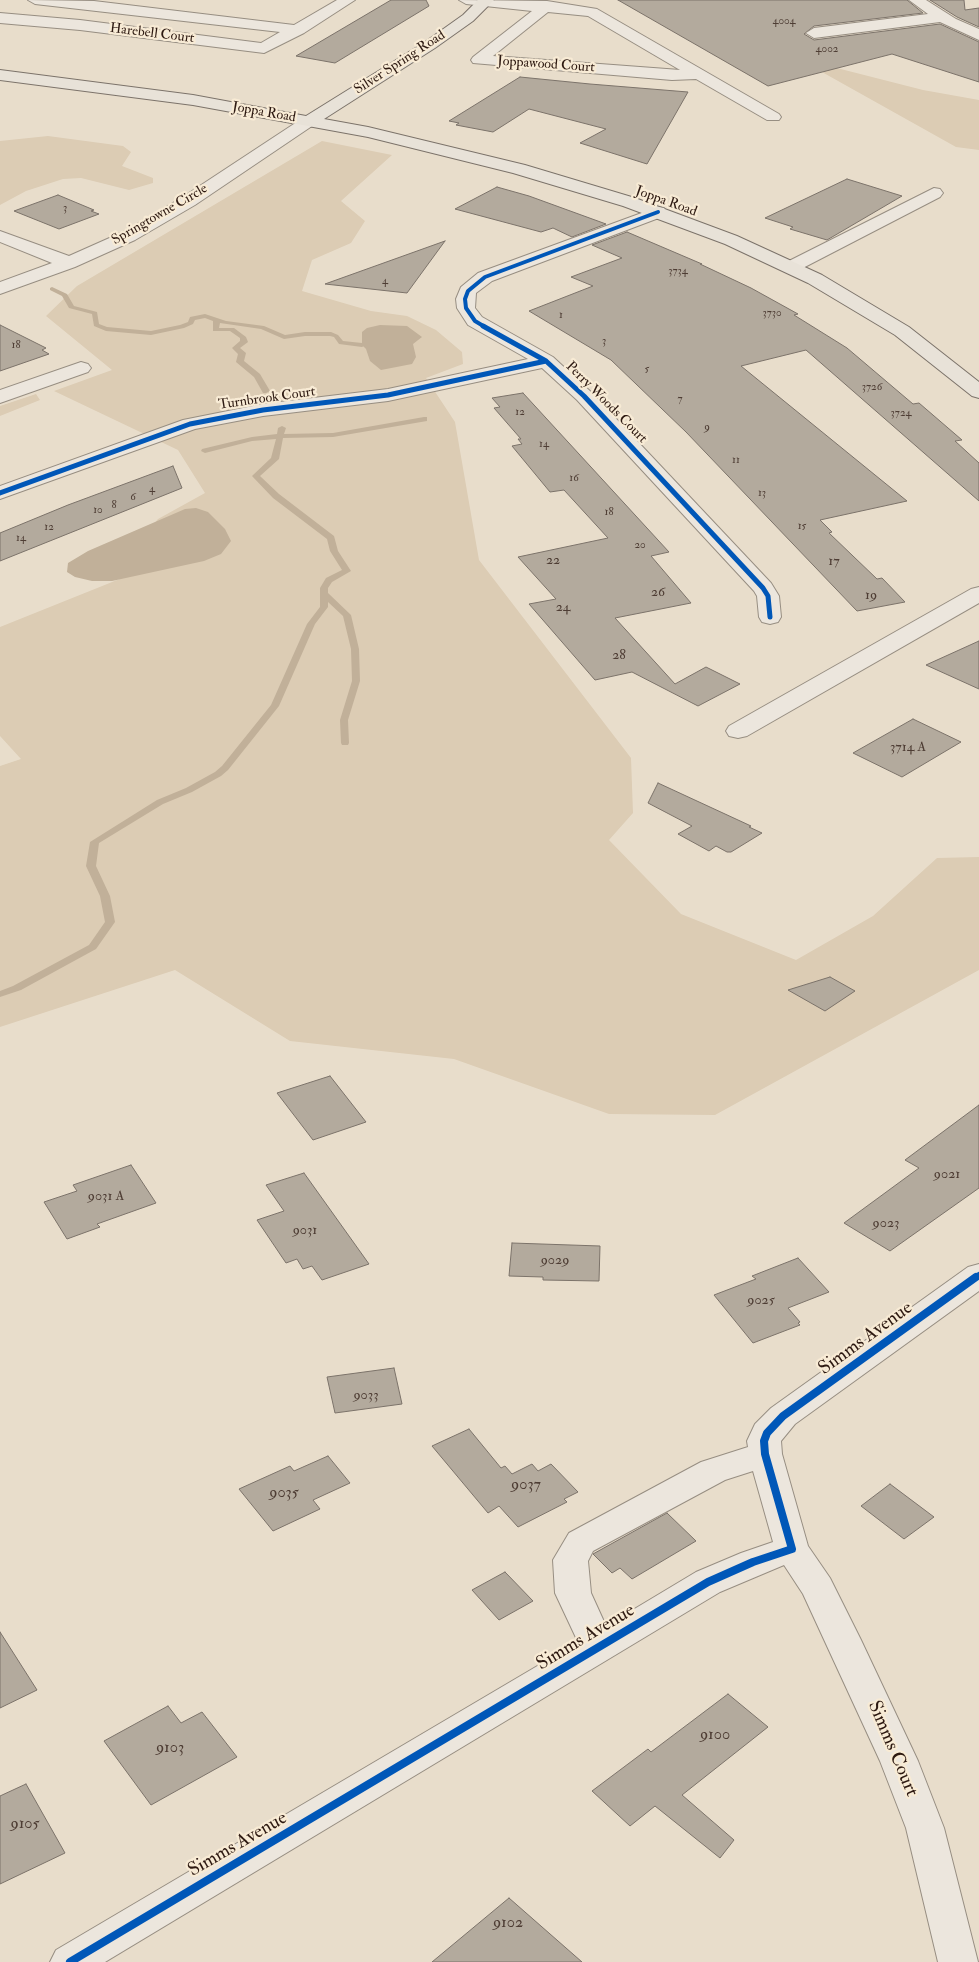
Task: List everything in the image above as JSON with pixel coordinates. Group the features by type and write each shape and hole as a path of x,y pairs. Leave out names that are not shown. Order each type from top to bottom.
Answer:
{"main road":[{"name":"Silver Spring Road","path":"309,121 430,45 468,18 486,1"},
{"name":"Joppa Road","path":"0,74 156,94 309,121 418,144 519,169 658,212 731,240 791,267 886,320 937,357 979,392"}],"street":[{"name":"Harebell Court","path":"35,0 94,5 299,30"},
{"name":"Harebell Court","path":"0,18 80,25 264,48 299,30 348,0"},
{"path":"466,0 547,6 592,12 773,117"},
{"path":"916,0 942,17 979,35"},
{"name":"Joppawood Court","path":"547,6 479,60 672,75 699,74"},
{"path":"814,32 942,17"},
{"name":"Springtowne Circle","path":"0,288 69,263 129,236 167,214 309,121"},
{"path":"791,267 934,193"},
{"name":"Perry Woods Court","path":"658,212 498,272 475,283 468,291 465,299 466,308 475,321 546,361 584,396 734,555 768,596 770,617"},
{"path":"0,236 69,263"},
{"name":"Turnbrook Court","path":"0,493 190,424 263,410 388,395 546,361"},
{"path":"0,397 81,368"},
{"path":"738,731 979,594"},
{"name":"Simms Avenue","path":"70,1962 708,1582 753,1562 792,1549 765,1454 764,1441 767,1433 783,1416 979,1275"},
{"path":"599,1648 573,1593 570,1560 581,1542 713,1471 765,1454"},
{"name":"Simms Court","path":"792,1549 818,1588 899,1761 925,1828 958,1962"}],"shaded area":[{"path":"825,65 923,90 979,100 979,150 956,147 813,67"},
{"path":"48,136 123,146 131,152 122,166 153,178 153,183 129,190 81,178 63,179 26,191 0,205 0,141"},
{"path":"322,141 392,155 341,201 365,221 351,243 312,260 302,291 371,311 407,316 436,330 462,352 463,364 426,378 455,422 479,560 631,758 633,813 609,840 681,914 796,960 873,916 937,858 979,857 979,970 715,1115 609,1114 454,1059 290,1041 175,970 0,1027 0,766 21,759 0,736 0,627 162,562 140,541 158,519 205,493 178,450 54,391 112,370 46,316 77,286"},
{"path":"380,325 407,326 422,337 413,344 416,357 412,364 381,370 370,361 366,349 362,345 362,332 367,328"},
{"path":"36,394 40,400 0,416 0,406"},
{"path":"196,508 208,512 225,529 231,541 221,554 204,561 112,581 92,581 75,577 67,572 68,563 88,551 185,509"}],"building":[{"path":"391,0 426,0 429,6 335,63 296,56"},
{"path":"618,0 907,0 923,13 814,26 804,34 814,40 940,24 979,42 979,82 892,54 768,86"},
{"path":"930,0 964,0 965,10 979,8 979,27 957,17"},
{"path":"520,77 688,92 647,164 580,143 606,129 529,109 493,132 456,125 459,123 449,121"},
{"path":"847,179 902,196 827,240 790,229 793,227 765,218"},
{"path":"497,187 529,196 606,224 572,237 553,228 541,232 455,209"},
{"path":"58,195 94,210 91,211 99,214 59,229 14,211"},
{"path":"627,232 702,264 700,264 751,288 798,314 794,315 847,348 913,404 919,403 962,440 955,441 979,463 979,501 806,350 741,366 907,501 820,520 832,532 829,533 877,579 882,578 905,602 857,611 686,432 611,360 529,311 593,286 571,277 622,258 592,245"},
{"path":"445,241 407,293 325,284"},
{"path":"0,325 46,348 42,350 49,354 0,371"},
{"path":"523,393 669,552 651,556 691,603 615,618 675,684 706,667 740,684 698,706 632,672 595,680 529,604 556,599 518,557 608,538 564,490 550,492 512,446 522,444 518,439 521,439 494,408 500,407 492,398"},
{"path":"173,466 182,488 0,561 0,533 68,505"},
{"path":"979,641 979,689 926,665"},
{"path":"913,719 961,742 902,777 853,753"},
{"path":"658,783 751,826 749,827 762,833 731,852 716,846 709,851 678,834 692,826 648,803"},
{"path":"830,977 855,991 825,1011 788,990"},
{"path":"330,1076 366,1122 313,1140 277,1093"},
{"path":"979,1105 979,1188 890,1251 844,1223 919,1168 905,1160"},
{"path":"131,1165 156,1203 97,1224 100,1227 67,1239 44,1202 77,1191 73,1185"},
{"path":"304,1173 369,1264 322,1280 312,1266 303,1269 297,1259 286,1263 257,1220 284,1211 266,1185"},
{"path":"512,1243 600,1246 599,1281 543,1280 543,1277 509,1276"},
{"path":"798,1258 829,1292 788,1308 800,1322 798,1323 800,1325 753,1343 714,1295 756,1279 752,1276"},
{"path":"394,1368 402,1404 335,1413 327,1377"},
{"path":"469,1429 501,1468 505,1466 512,1474 532,1464 538,1471 551,1464 578,1492 564,1499 567,1502 518,1527 499,1506 488,1513 432,1446"},
{"path":"328,1456 350,1483 313,1500 320,1509 273,1531 239,1489 290,1466 294,1471"},
{"path":"890,1484 934,1517 904,1539 861,1506"},
{"path":"667,1513 696,1541 632,1579 620,1568 612,1573 593,1554"},
{"path":"505,1572 533,1601 499,1620 472,1590"},
{"path":"0,1632 37,1690 0,1708"},
{"path":"728,1694 768,1727 682,1795 734,1840 720,1858 655,1806 630,1826 592,1791 648,1749 651,1752"},
{"path":"168,1706 181,1723 202,1712 237,1757 151,1805 104,1741"},
{"path":"26,1784 65,1853 0,1884 0,1796"},
{"path":"509,1898 582,1962 432,1962"}],"waterway":[{"path":"52,289 65,295 71,307 95,313 96,325 106,329 151,333 182,327 191,323 192,318 205,316 217,320"},
{"path":"217,320 225,323 262,327 284,337 305,334 331,334 336,336 341,343 362,345"},
{"path":"217,320 215,330 232,329 243,337 244,342 236,348 242,353 240,362 257,376 266,391"},
{"path":"280,436 333,435 424,419"},
{"path":"280,436 282,428"},
{"path":"0,994 17,988 93,947 110,922 105,896 91,866 95,842 160,802 189,790 225,768 275,706 311,624 324,607 324,588 329,580 347,571 334,551 331,538 276,496 256,476 275,459 280,436"},
{"path":"205,451 252,439 280,436"},
{"path":"325,595 347,615 355,649 356,681 344,720 345,743"}],"cycle path":[{"path":"658,212 485,277 468,291 465,299 466,308 475,321 546,361 584,396 763,588 768,596 770,617"},
{"path":"0,493 190,424 263,410 388,395 546,361"},
{"path":"70,1962 409,1762 708,1582 753,1562 792,1549 765,1454 764,1441 767,1433 783,1416 979,1275"}]}
